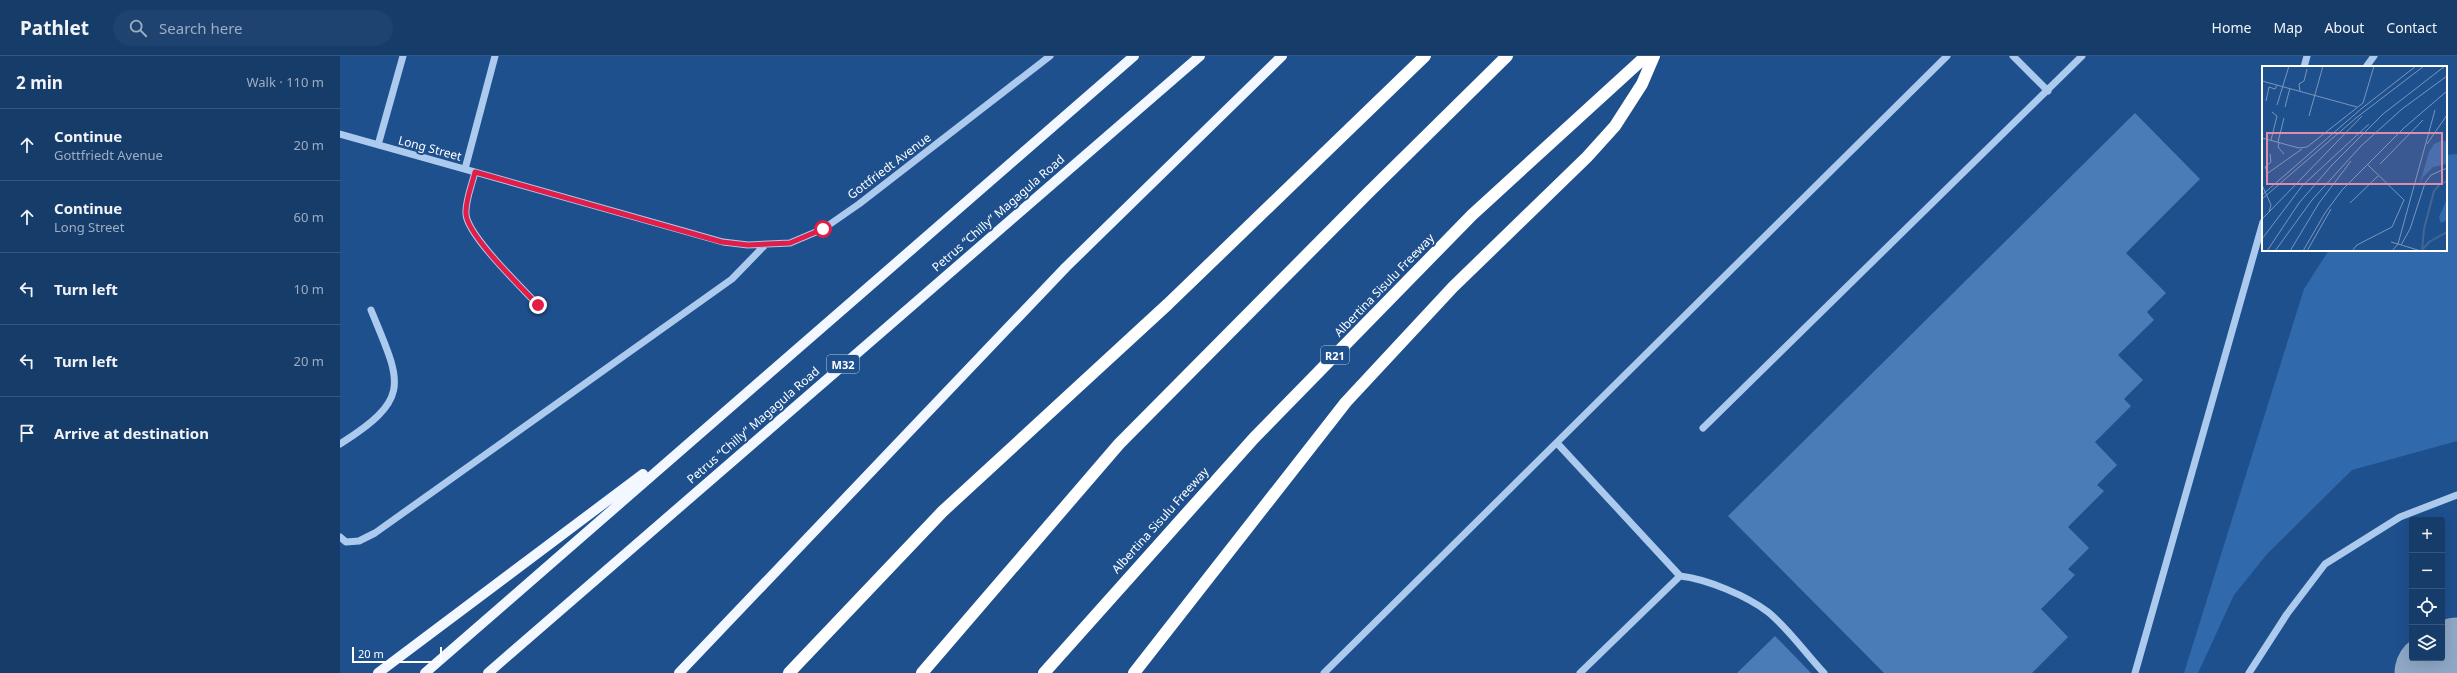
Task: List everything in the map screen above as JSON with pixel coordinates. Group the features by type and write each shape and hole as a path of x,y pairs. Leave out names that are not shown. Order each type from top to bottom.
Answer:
{"highway":[{"path":"789,673 942,512 1168,304 1425,56"},
{"path":"922,673 1119,444 1368,193 1507,56"},
{"name":"Albertina Sisulu Freeway","path":"1044,673 1254,438 1472,215 1646,56"},
{"path":"1134,673 1346,402 1453,287 1587,157 1615,126 1642,84 1654,56"}],"main road":[{"path":"425,673 705,427 1134,56"},
{"name":"Petrus “Chilly” Magagula Road","path":"488,673 1200,56"},
{"path":"679,673 1066,267 1282,56"},
{"path":"378,673 705,427"}],"street":[{"path":"378,145 403,56"},
{"path":"465,169 495,56"},
{"name":"Gottfriedt Avenue","path":"722,242 765,245 790,243 823,229 1050,56"},
{"path":"1324,673 1947,56"},
{"path":"2013,56 2048,90"},
{"path":"1703,428 2082,56"},
{"path":"2304,66 2307,56"},
{"path":"2367,66 2374,56"},
{"name":"Long Street","path":"340,134 722,242"},
{"path":"475,172 466,213 467,222 476,237 538,305"},
{"path":"2135,673 2262,226"},
{"path":"340,537 346,542 359,541 376,533 732,280 765,245"},
{"path":"340,444 368,427 389,404 393,393 395,383 393,364 371,310"},
{"path":"1557,443 1680,576 1694,578 1725,589 1768,612 1824,673"},
{"path":"2249,673 2287,614 2325,564 2400,517 2457,495"},
{"path":"1580,673 1680,576"}],"shaded area":[{"path":"2457,154 2457,441 2352,470 2267,554 2234,595 2198,673 2184,673 2304,289 2328,251 2447,251 2447,155"}],"building":[{"path":"2135,113 2200,179 2126,253 2166,293 2147,312 2154,320 2118,355 2143,380 2124,399 2131,406 2095,442 2117,465 2097,485 2104,491 2068,527 2089,548 2068,569 2075,575 2041,609 2068,637 2032,673 1884,673 1728,516"},
{"path":"1775,636 1811,673 1737,673"}],"taxiway":[{"path":"2435,673 2457,658"}],"route":[{"path":"538,305 476,237 467,222 466,213 475,172 722,242 748,245 790,243 823,229"}]}
